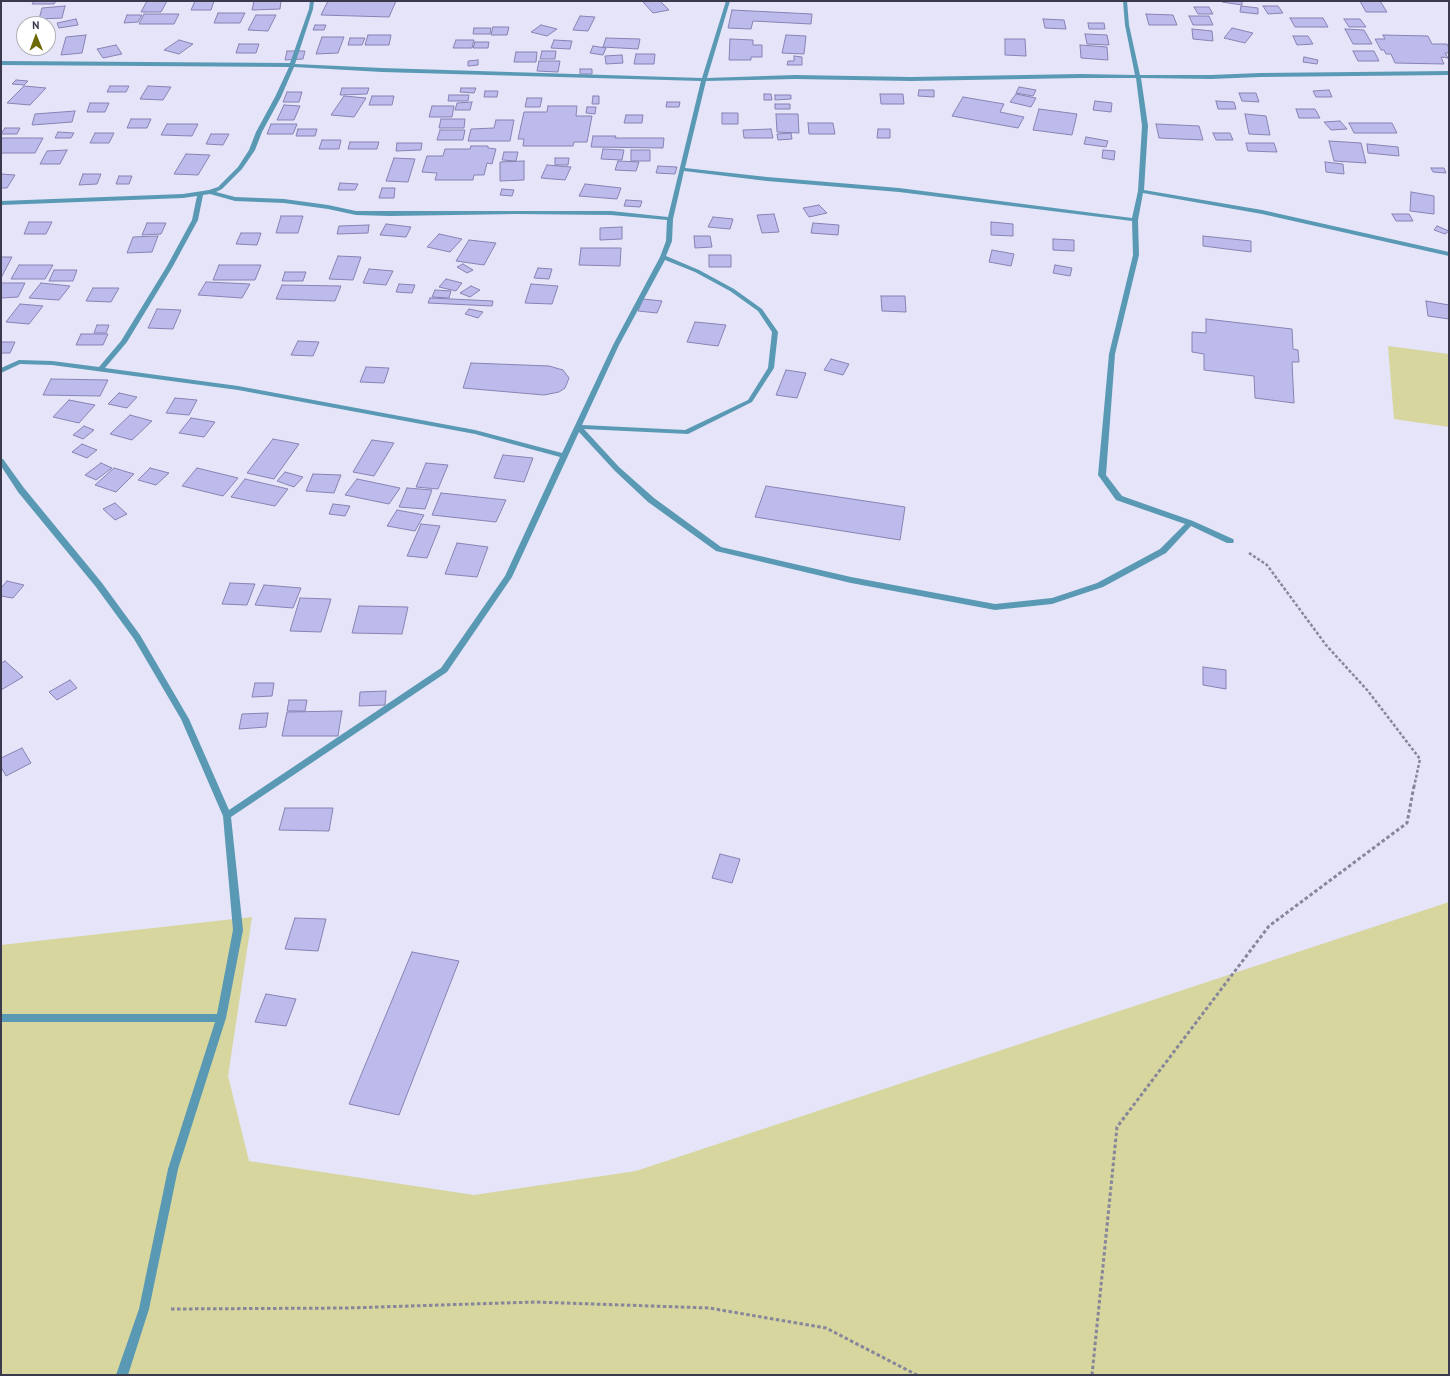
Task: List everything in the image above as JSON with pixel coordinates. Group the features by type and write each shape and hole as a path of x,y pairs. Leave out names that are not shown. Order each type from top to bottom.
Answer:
{"street":[{"path":"1,203 183,196 210,192 220,188 235,173 252,150 259,132 278,97 292,65 311,9 312,1"},
{"path":"227,816 444,670 508,577 616,345 663,257 669,241 670,220 704,80 728,1"},
{"path":"1125,1 1127,25 1138,76 1145,126 1141,191 1135,220 1136,255 1112,354 1102,475 1119,498 1190,523 1230,541"},
{"path":"1,63 292,65 382,70 704,80 795,78 1211,77 1449,73"},
{"path":"682,168 767,179 899,190 1135,220"},
{"path":"1141,191 1262,212 1449,254"},
{"path":"210,192 235,199 284,202 328,207 356,213 611,213 670,220"},
{"path":"101,369 124,342 150,296 170,266 195,220 200,193"},
{"path":"578,426 686,432 750,401 771,368 775,332 760,310 732,290 697,271 663,257"},
{"path":"1,371 19,362 52,363 238,388 475,432 564,456"},
{"path":"578,426 617,469 651,500 719,549 851,580 995,607 1052,601 1100,585 1163,551 1190,523"},
{"path":"1,461 21,490 99,585 137,637 185,719 227,816 238,930 221,1018 172,1169 144,1309 122,1375"},
{"path":"1,1018 221,1018"}],"path":[{"path":"1092,1375 1117,1127 1269,926 1406,823 1420,758 1368,691 1326,645 1267,564 1230,541"},
{"path":"144,1309 347,1308 535,1302 709,1308 826,1328 917,1375"}],"green space":[{"path":"1388,346 1449,354 1449,427 1394,419"},
{"path":"1449,902 1449,1375 1,1375 1,945 252,917 228,1076 249,1161 474,1195 636,1171"}],"building":[{"path":"34,1 56,1 54,4 32,4"},
{"path":"147,1 167,1 161,12 141,12"},
{"path":"195,1 214,1 211,10 191,10"},
{"path":"254,1 281,1 280,9 252,10"},
{"path":"328,1 396,1 389,17 321,15"},
{"path":"660,1 669,10 653,13 643,2"},
{"path":"1242,1 1242,5 1222,2"},
{"path":"1360,1 1380,1 1387,12 1366,12"},
{"path":"65,6 62,18 56,18 56,16 40,16 42,8"},
{"path":"1241,6 1258,8 1258,14 1240,12"},
{"path":"1263,6 1278,6 1283,13 1268,14"},
{"path":"1194,7 1209,7 1213,14 1198,14"},
{"path":"732,10 812,14 811,24 753,21 751,29 728,28"},
{"path":"218,13 245,13 240,23 214,23"},
{"path":"144,14 179,14 174,24 139,24"},
{"path":"1146,14 1173,15 1177,25 1149,25"},
{"path":"127,15 142,15 138,22 124,23"},
{"path":"256,15 276,15 268,31 248,30"},
{"path":"580,16 595,17 588,31 573,30"},
{"path":"1189,16 1209,16 1213,25 1193,25"},
{"path":"1290,18 1323,18 1328,27 1295,27"},
{"path":"76,19 78,25 59,28 57,23"},
{"path":"1043,19 1064,20 1066,29 1045,28"},
{"path":"1344,19 1360,19 1366,27 1349,27"},
{"path":"1088,23 1104,23 1105,29 1089,29"},
{"path":"315,25 326,25 324,30 313,30"},
{"path":"541,25 557,29 547,36 531,32"},
{"path":"493,27 509,27 507,35 491,35"},
{"path":"474,28 491,28 490,34 473,34"},
{"path":"1232,28 1253,33 1245,43 1224,38"},
{"path":"1192,29 1212,31 1213,41 1193,39"},
{"path":"1345,29 1364,30 1372,44 1353,44"},
{"path":"1085,34 1107,35 1109,45 1087,44"},
{"path":"86,35 82,53 61,55 66,37"},
{"path":"368,35 391,35 389,45 365,45"},
{"path":"786,35 806,36 804,54 782,53"},
{"path":"1383,35 1428,36 1432,44 1447,44 1449,53 1445,53 1448,58 1441,57 1444,64 1395,63 1391,54 1386,54 1384,50 1381,50 1375,39 1385,39"},
{"path":"1293,36 1308,36 1313,44 1297,45"},
{"path":"322,37 344,37 338,53 316,54"},
{"path":"350,38 365,38 362,45 348,45"},
{"path":"606,38 640,39 638,49 603,47"},
{"path":"730,39 753,40 753,45 762,45 762,57 751,57 751,60 729,60"},
{"path":"1005,39 1025,39 1026,56 1005,55"},
{"path":"179,40 193,44 179,54 164,50"},
{"path":"456,40 474,40 472,48 453,48"},
{"path":"554,40 572,41 570,49 551,48"},
{"path":"475,42 489,42 488,48 473,48"},
{"path":"239,44 259,44 256,53 236,53"},
{"path":"116,45 122,54 103,58 97,49"},
{"path":"1080,45 1107,47 1108,60 1081,58"},
{"path":"593,46 606,48 603,55 590,53"},
{"path":"287,51 305,51 303,59 285,60"},
{"path":"542,51 556,51 555,59 540,59"},
{"path":"1353,51 1374,51 1379,61 1358,61"},
{"path":"516,52 537,52 536,62 514,62"},
{"path":"636,54 655,54 654,64 634,64"},
{"path":"622,55 623,63 606,64 605,56"},
{"path":"794,56 802,57 802,65 787,65 788,61 794,61"},
{"path":"1304,57 1318,60 1317,64 1303,62"},
{"path":"478,60 478,65 468,66 468,61"},
{"path":"539,61 560,61 558,72 537,71"},
{"path":"580,69 592,69 592,74 580,74"},
{"path":"16,80 28,81 24,85 12,84"},
{"path":"24,86 46,88 30,105 7,103"},
{"path":"110,86 129,86 126,92 107,92"},
{"path":"148,86 171,87 163,100 140,99"},
{"path":"1019,87 1036,90 1033,96 1016,93"},
{"path":"342,88 369,88 367,94 340,95"},
{"path":"461,88 476,88 474,93 460,92"},
{"path":"919,90 934,90 934,97 918,96"},
{"path":"1329,90 1332,97 1316,97 1313,91"},
{"path":"485,91 498,91 497,97 484,97"},
{"path":"287,92 302,92 299,102 283,102"},
{"path":"1239,93 1256,93 1259,102 1242,101"},
{"path":"764,94 771,94 772,100 764,100"},
{"path":"880,94 903,94 904,104 881,104"},
{"path":"1016,94 1036,98 1031,107 1010,102"},
{"path":"449,95 469,95 468,101 448,101"},
{"path":"775,95 791,95 791,99 775,100"},
{"path":"344,96 366,98 354,117 331,115"},
{"path":"372,96 394,96 392,105 369,105"},
{"path":"593,96 599,96 599,104 592,104"},
{"path":"963,97 1004,104 1000,112 1024,117 1018,128 952,116"},
{"path":"527,98 542,98 540,107 525,107"},
{"path":"1095,101 1112,103 1111,112 1093,110"},
{"path":"1216,101 1234,102 1236,109 1218,109"},
{"path":"472,102 470,110 455,110 457,103"},
{"path":"667,102 680,102 679,107 666,107"},
{"path":"90,103 109,103 105,112 87,112"},
{"path":"775,104 790,104 790,109 775,109"},
{"path":"284,105 300,106 294,120 277,120"},
{"path":"432,106 454,106 452,117 429,117"},
{"path":"548,106 577,106 576,116 592,116 587,142 574,142 573,146 523,146 524,139 518,139 524,112 547,112"},
{"path":"587,107 596,107 595,114 586,113"},
{"path":"1039,109 1077,114 1072,135 1033,130"},
{"path":"1296,109 1315,109 1320,118 1299,118"},
{"path":"75,111 72,122 32,125 35,114"},
{"path":"722,113 738,113 738,124 722,124"},
{"path":"776,114 798,114 799,133 777,132"},
{"path":"1245,114 1266,116 1270,135 1249,134"},
{"path":"626,115 643,115 642,123 624,123"},
{"path":"131,119 151,119 147,128 127,128"},
{"path":"441,119 465,119 464,128 439,128"},
{"path":"496,120 514,120 510,141 468,141 471,129 494,128"},
{"path":"1340,121 1347,129 1331,130 1324,122"},
{"path":"808,123 833,123 835,134 809,134"},
{"path":"1349,123 1392,123 1397,133 1354,133"},
{"path":"167,124 198,124 192,136 161,135"},
{"path":"271,124 297,124 293,134 267,134"},
{"path":"1156,124 1199,126 1203,140 1159,138"},
{"path":"5,128 20,128 17,134 1,134"},
{"path":"298,129 317,129 315,136 296,136"},
{"path":"771,129 773,138 744,138 743,130"},
{"path":"878,129 890,129 890,138 877,138"},
{"path":"440,130 465,130 463,140 437,140"},
{"path":"58,132 74,133 71,138 55,138"},
{"path":"95,133 114,133 109,143 90,143"},
{"path":"791,133 792,139 778,140 777,134"},
{"path":"1213,133 1230,133 1233,140 1216,140"},
{"path":"211,134 229,134 223,145 206,144"},
{"path":"593,136 616,136 615,138 664,138 663,148 591,147"},
{"path":"1086,137 1108,141 1106,147 1084,144"},
{"path":"1,138 43,138 35,153 1,153"},
{"path":"322,140 341,140 339,149 319,149"},
{"path":"1329,141 1361,143 1366,163 1334,161"},
{"path":"350,142 379,142 377,149 348,149"},
{"path":"397,143 422,143 421,150 396,151"},
{"path":"1246,143 1274,143 1277,152 1248,151"},
{"path":"1367,144 1398,147 1399,156 1368,153"},
{"path":"471,146 488,146 488,148 496,149 492,164 487,163 484,175 474,175 473,180 435,180 437,173 422,172 427,156 443,156 445,149 470,149"},
{"path":"603,149 624,150 622,160 601,159"},
{"path":"67,150 60,164 40,164 47,151"},
{"path":"631,150 650,150 650,161 631,161"},
{"path":"1103,150 1115,151 1114,160 1102,158"},
{"path":"504,152 518,152 516,161 502,160"},
{"path":"186,154 210,155 198,175 174,174"},
{"path":"394,158 415,159 408,182 386,181"},
{"path":"555,158 569,158 568,165 555,165"},
{"path":"524,161 524,180 500,181 500,162"},
{"path":"618,161 639,162 636,171 615,170"},
{"path":"1325,162 1343,164 1344,174 1326,172"},
{"path":"547,165 571,167 565,180 541,178"},
{"path":"658,166 677,167 675,174 656,173"},
{"path":"1431,168 1444,168 1446,173 1433,172"},
{"path":"1,174 15,175 7,188 1,188"},
{"path":"83,174 101,174 97,184 79,185"},
{"path":"119,176 132,176 129,184 116,184"},
{"path":"340,183 358,184 355,190 338,190"},
{"path":"585,184 621,188 617,199 579,196"},
{"path":"382,188 395,188 394,198 379,198"},
{"path":"502,189 514,190 512,196 500,195"},
{"path":"1411,192 1434,196 1434,214 1410,211"},
{"path":"626,200 642,201 640,207 624,206"},
{"path":"819,205 827,213 809,217 803,208"},
{"path":"774,214 779,232 762,233 757,215"},
{"path":"1392,214 1409,214 1413,221 1396,221"},
{"path":"281,216 303,216 298,233 276,233"},
{"path":"713,217 733,219 730,229 708,227"},
{"path":"29,222 52,222 46,234 24,234"},
{"path":"991,222 1013,224 1013,236 991,235"},
{"path":"147,223 166,223 161,234 142,235"},
{"path":"813,223 839,225 838,235 811,233"},
{"path":"386,224 411,227 406,237 380,235"},
{"path":"369,225 368,233 337,234 339,226"},
{"path":"1437,226 1449,231 1445,234 1434,230"},
{"path":"622,227 622,239 600,240 600,228"},
{"path":"241,233 261,233 257,245 236,244"},
{"path":"439,234 462,239 450,252 427,247"},
{"path":"158,236 152,252 127,253 133,237"},
{"path":"694,236 710,236 712,247 695,248"},
{"path":"1203,236 1251,241 1251,252 1203,246"},
{"path":"1053,239 1074,240 1074,251 1053,250"},
{"path":"469,240 496,243 484,265 456,261"},
{"path":"581,248 621,248 620,266 579,265"},
{"path":"992,250 1014,254 1011,266 989,262"},
{"path":"709,255 731,255 731,267 709,267"},
{"path":"338,256 361,257 353,280 329,279"},
{"path":"1,257 12,257 1,278"},
{"path":"463,264 473,270 467,273 457,267"},
{"path":"19,265 53,265 45,279 11,279"},
{"path":"219,265 261,265 255,280 213,280"},
{"path":"1055,265 1072,268 1070,276 1053,273"},
{"path":"538,268 552,269 549,279 534,278"},
{"path":"369,269 393,271 386,285 363,283"},
{"path":"54,270 77,270 73,281 49,281"},
{"path":"285,272 306,272 303,281 282,281"},
{"path":"446,279 462,283 456,291 439,287"},
{"path":"206,282 250,284 242,298 198,295"},
{"path":"1,283 25,283 18,297 1,298"},
{"path":"41,283 70,286 59,300 29,298"},
{"path":"399,284 415,285 412,293 396,292"},
{"path":"531,284 558,286 552,304 525,303"},
{"path":"282,285 341,286 335,301 276,299"},
{"path":"471,286 480,290 470,297 460,293"},
{"path":"93,288 119,288 111,302 86,301"},
{"path":"435,290 451,291 449,298 432,297"},
{"path":"881,296 905,296 906,312 882,311"},
{"path":"430,298 493,301 492,306 428,303"},
{"path":"643,299 662,301 657,313 638,311"},
{"path":"1426,301 1449,305 1449,319 1428,316"},
{"path":"20,304 43,306 29,324 6,322"},
{"path":"157,309 181,310 173,329 148,328"},
{"path":"469,309 483,312 478,318 465,314"},
{"path":"1206,319 1292,329 1293,349 1298,350 1299,362 1292,362 1294,403 1255,398 1254,376 1204,370 1204,354 1192,352 1192,332 1206,333"},
{"path":"695,322 726,325 718,346 687,342"},
{"path":"97,325 109,325 106,333 94,333"},
{"path":"81,334 108,334 103,345 76,345"},
{"path":"298,341 319,342 313,356 291,355"},
{"path":"1,342 15,342 10,353 1,353"},
{"path":"831,359 849,364 843,375 824,370"},
{"path":"471,363 549,366 563,370 569,378 565,388 559,392 544,395 463,388"},
{"path":"366,367 389,368 384,383 360,382"},
{"path":"786,370 806,373 797,398 776,395"},
{"path":"51,379 108,380 100,396 43,395"},
{"path":"119,393 137,397 127,408 108,404"},
{"path":"175,398 197,400 189,415 166,413"},
{"path":"69,400 95,405 79,423 53,417"},
{"path":"130,415 152,421 132,440 110,434"},
{"path":"191,418 215,422 204,437 179,433"},
{"path":"84,426 94,430 83,439 73,435"},
{"path":"273,439 299,444 274,479 247,473"},
{"path":"372,440 394,443 374,476 353,472"},
{"path":"82,444 97,450 87,458 72,452"},
{"path":"503,455 533,458 524,482 494,478"},
{"path":"101,463 112,468 96,480 85,475"},
{"path":"426,463 448,465 438,489 416,487"},
{"path":"114,468 134,474 116,492 95,485"},
{"path":"150,468 169,473 156,485 138,480"},
{"path":"197,468 238,478 223,496 182,486"},
{"path":"285,472 303,477 294,487 277,481"},
{"path":"313,474 341,475 334,493 306,491"},
{"path":"245,479 288,489 275,506 231,497"},
{"path":"357,479 400,488 389,504 345,495"},
{"path":"766,486 905,507 900,540 755,517"},
{"path":"407,488 432,490 425,509 399,507"},
{"path":"441,493 506,500 496,522 432,515"},
{"path":"115,503 127,514 115,520 103,509"},
{"path":"333,504 350,506 345,516 329,514"},
{"path":"397,510 424,515 415,531 387,526"},
{"path":"421,524 440,526 427,558 407,556"},
{"path":"457,543 488,547 477,577 445,574"},
{"path":"7,581 24,585 13,598 1,596 1,588"},
{"path":"230,583 255,584 247,605 222,604"},
{"path":"264,585 301,588 293,608 255,605"},
{"path":"300,598 331,599 321,632 290,631"},
{"path":"359,606 408,607 402,634 352,633"},
{"path":"5,661 23,677 1,690 1,663"},
{"path":"1203,667 1226,670 1226,689 1203,685"},
{"path":"70,680 77,688 57,700 49,692"},
{"path":"255,683 274,683 272,696 252,697"},
{"path":"386,691 385,705 359,706 360,692"},
{"path":"289,700 307,700 305,711 287,711"},
{"path":"342,711 338,736 282,736 287,712"},
{"path":"268,713 266,727 239,729 242,714"},
{"path":"22,748 31,763 6,776 1,767 1,758"},
{"path":"285,808 333,808 329,831 279,830"},
{"path":"720,854 740,859 732,883 712,878"},
{"path":"295,918 326,919 318,951 285,949"},
{"path":"412,952 459,961 399,1115 349,1104"},
{"path":"266,994 296,999 286,1026 255,1022"}]}
